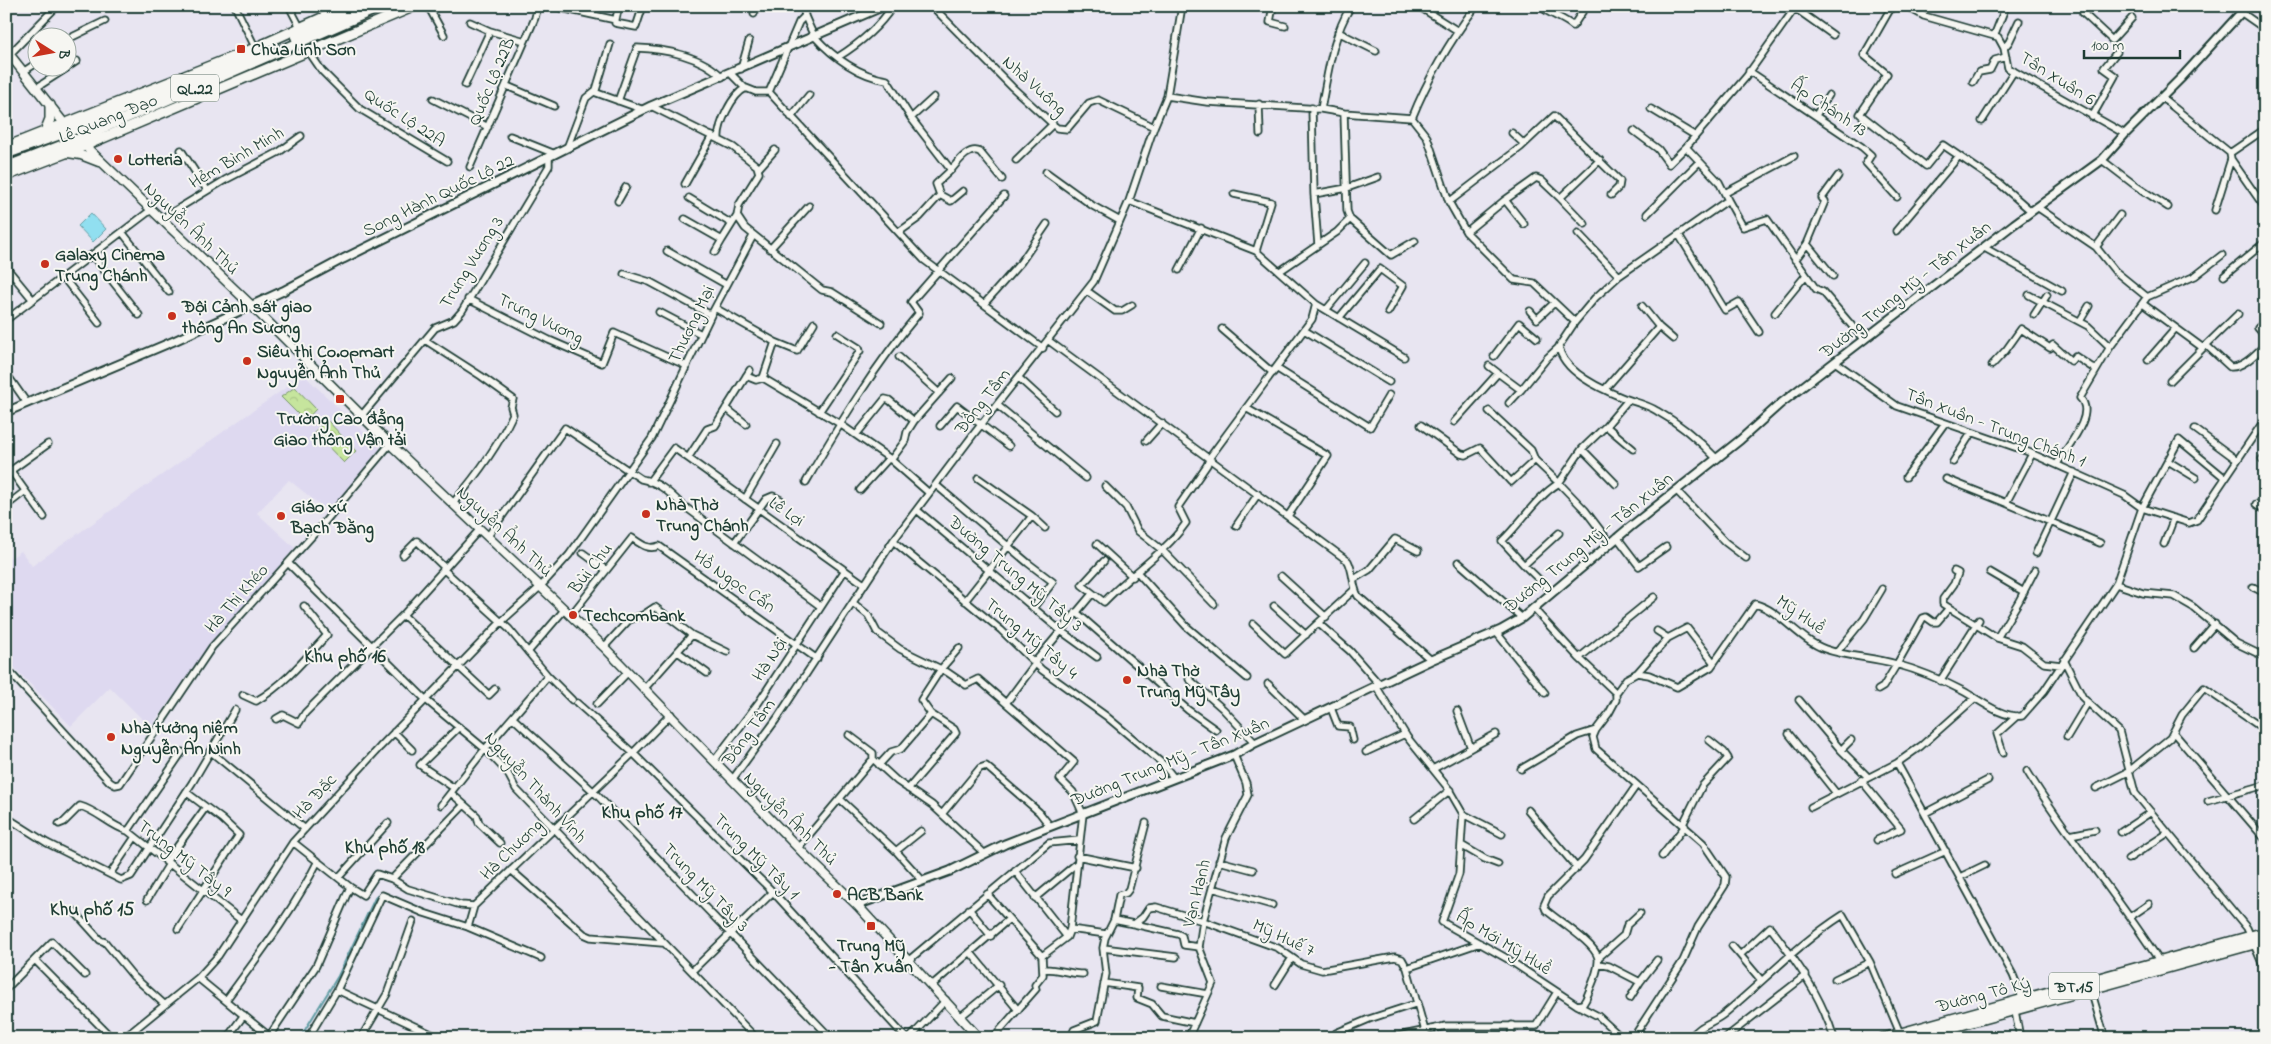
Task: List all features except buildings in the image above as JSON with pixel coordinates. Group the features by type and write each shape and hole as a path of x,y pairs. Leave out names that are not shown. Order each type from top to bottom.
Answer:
{"main road":[{"name":"Lê Quang Đạo","path":"6,154 40,140 70,131 367,6"},
{"name":"Lê Quang Đạo","path":"6,176 65,153 81,143 383,6"},
{"name":"Lê Quang Đạo","path":"6,167 46,151 81,143 309,52 416,6"},
{"name":"Lê Quang Đạo","path":"6,147 64,123 257,51 300,27 343,7"},
{"name":"Nguyễn Ảnh Thủ","path":"8,52 81,143 252,306 390,444 604,647 671,714 714,762 798,848 857,905 979,1038"},
{"path":"40,140 50,119 50,106"},
{"path":"46,151 81,155 104,164"},
{"name":"Đường Tô Ký","path":"1914,1038 2091,990 2252,940 2265,932"},
{"name":"Đường Tô Ký","path":"1883,1038 1901,1036 2160,962 2252,940 2265,941"}],"street":[{"path":"8,52 57,6"},
{"path":"289,6 300,27"},
{"path":"428,6 444,35"},
{"name":"Quốc Lộ 22B","path":"470,167 507,86 538,6"},
{"path":"552,6 636,27 643,6"},
{"path":"615,22 619,6"},
{"path":"754,14 756,6"},
{"path":"803,6 805,16 814,36 838,57 870,77 887,80 950,170"},
{"name":"Song Hành Quốc Lộ 22","path":"6,412 174,342 252,306 648,108 884,6"},
{"path":"838,57 883,20 892,6"},
{"name":"Nhà Vuông","path":"932,6 1012,87 1057,128 1067,130 1090,103 1098,100 1154,127"},
{"name":"Đồng Tâm","path":"732,780 817,659 893,542 997,404 1049,341 1094,281 1129,201 1154,127 1167,96 1182,6"},
{"path":"1273,6 1270,22 1286,26"},
{"path":"1321,109 1338,32 1351,6"},
{"path":"1418,6 1458,31"},
{"path":"1540,6 1548,14 1559,15 1573,26 1586,6"},
{"path":"1892,6 1864,55 1888,74 1860,114 1926,166 1943,145 2034,209 2096,247 2115,271 2147,297"},
{"path":"1906,6 1924,16 1994,36 2006,6"},
{"path":"2089,6 2083,13 2112,40 2132,18"},
{"name":"Đường Trung Mỹ - Tân Xuân","path":"857,905 950,871 1050,826 1234,755 1255,743 1431,660 1496,632 1522,618 1617,537 1717,459 1765,416 1983,247 2102,160 2125,134 2182,78 2247,6"},
{"path":"237,7 257,51"},
{"path":"1412,118 1425,86 1458,31 1475,7"},
{"path":"1634,131 1658,149 1669,164 1730,96 1796,7 1833,35"},
{"path":"2242,13 2265,29"},
{"path":"769,92 799,22 805,16"},
{"path":"78,34 105,21"},
{"path":"2004,48 2019,21"},
{"path":"470,22 490,31 525,41"},
{"path":"465,85 490,31"},
{"path":"1338,32 1376,52"},
{"name":"Tân Xuân 6","path":"1994,36 1998,37 2004,48 2008,68 2125,134"},
{"path":"741,69 749,41"},
{"path":"568,148 586,98 596,90 610,44"},
{"path":"618,101 636,48 671,53 712,66 722,77"},
{"name":"Quốc Lộ 22A","path":"309,52 322,71 360,109 447,161"},
{"path":"2092,117 2115,76 2104,68 2117,52"},
{"path":"1972,82 1979,72 1990,70 1996,60 2006,57"},
{"path":"23,72 28,69"},
{"name":"Ấp Chánh 13","path":"1750,71 1871,155 1866,163 1897,197"},
{"path":"1982,120 2014,71"},
{"path":"730,73 745,88 756,92 769,92 924,260 1043,348"},
{"path":"36,88 51,78"},
{"path":"507,86 554,106"},
{"path":"719,140 718,129 734,99 745,88"},
{"path":"594,92 618,101 648,108 712,136 733,147 759,168"},
{"path":"791,116 809,95"},
{"path":"1167,96 1207,102 1312,108 1344,113 1412,118 1427,138 1449,202 1466,232 1514,280 1534,283 1575,322"},
{"path":"1816,116 1829,96"},
{"path":"912,118 934,97"},
{"path":"2162,97 2230,156 2265,208"},
{"path":"433,99 488,127"},
{"path":"1260,104 1260,134"},
{"path":"1312,108 1314,194 1318,245"},
{"path":"1650,109 1694,135"},
{"path":"1344,113 1347,211 1350,219 1391,255 1415,241"},
{"path":"1449,202 1524,144 1554,116 1621,183 1611,195"},
{"path":"1016,160 1053,124"},
{"path":"2215,210 2230,156 2265,129"},
{"path":"1512,132 1524,144"},
{"name":"Hẻm Bình Minh","path":"161,219 206,190 279,152 301,136"},
{"path":"510,136 552,156"},
{"path":"686,184 712,136"},
{"path":"1686,147 1719,182 1743,227 1767,219 1816,289 1823,292 1864,340"},
{"path":"181,150 206,190"},
{"path":"715,252 737,216 739,205 757,177 759,168 774,150"},
{"path":"963,190 951,200 940,195 936,184 971,150 976,150 1002,180"},
{"name":"Trưng Vương 3","path":"362,416 435,328 454,320 549,166 552,156"},
{"path":"1725,193 1794,156"},
{"path":"1896,231 1959,156"},
{"path":"1560,198 1600,160"},
{"path":"2102,160 2168,207"},
{"path":"1647,214 1699,162"},
{"path":"1046,172 1093,206 1120,221"},
{"path":"1795,260 1807,244 1825,201 1822,198 1838,176"},
{"path":"1314,194 1347,188 1378,177"},
{"path":"1466,232 1505,200 1537,178 1585,224"},
{"path":"618,201 626,187"},
{"path":"1234,194 1271,202 1256,251"},
{"path":"899,232 920,217 940,195"},
{"path":"806,482 840,424 896,340 919,313 911,302 1004,196"},
{"path":"689,198 732,224"},
{"path":"1505,200 1524,224"},
{"path":"1509,403 1547,358 1559,347 1575,322 1595,298 1619,276 1728,200"},
{"path":"1129,201 1256,251 1316,304 1404,357"},
{"path":"770,248 809,206"},
{"path":"6,320 151,210"},
{"path":"2096,247 2120,215"},
{"path":"737,216 753,236 822,290 832,292 881,323"},
{"path":"1280,271 1337,232 1350,219"},
{"path":"685,220 722,240"},
{"path":"984,304 1021,262 1047,224"},
{"path":"1179,270 1201,228"},
{"path":"122,232 169,292"},
{"path":"1578,233 1619,276"},
{"path":"1679,234 1725,310 1739,302 1760,332"},
{"name":"Thương Mại","path":"606,505 652,438 711,315 753,236"},
{"path":"2224,276 2265,242"},
{"path":"1807,244 1833,276"},
{"path":"1983,247 2062,291"},
{"path":"667,251 727,285"},
{"path":"92,255 139,315"},
{"path":"2057,464 2086,414 2085,402 2080,398 2110,347 2147,297 2195,276 2222,255"},
{"path":"1326,310 1365,263"},
{"path":"6,267 33,300"},
{"path":"1340,318 1382,267 1403,286 1388,312"},
{"path":"624,274 650,282 711,315"},
{"path":"1775,313 1806,275"},
{"path":"63,277 99,323"},
{"path":"1087,291 1115,311 1122,311 1132,305"},
{"path":"2034,315 2047,295"},
{"path":"2029,296 2080,321 2110,347"},
{"name":"Trưng Vương","path":"468,299 549,340 602,363 614,333 687,366"},
{"path":"1530,311 1537,319 1554,303"},
{"path":"1104,561 1082,586 1104,602 1178,535 1186,523 1178,507 1207,465 1210,457 1312,320 1316,304"},
{"path":"2143,304 2175,329 2205,346 2233,368 2247,361 2265,345"},
{"path":"1642,306 1659,328 1673,339"},
{"path":"2080,321 2089,306"},
{"path":"715,308 775,342 797,351 814,323"},
{"path":"659,312 702,334"},
{"path":"2170,381 2238,314"},
{"path":"2265,322 2258,328 2265,336"},
{"path":"1494,356 1519,323 1537,338"},
{"path":"1605,389 1659,328"},
{"path":"1222,329 1275,370 1370,427 1389,396"},
{"path":"1992,365 2006,350 2020,329 2050,348 2053,345 2071,360 2075,356 2096,370"},
{"path":"2148,360 2175,329"},
{"path":"1304,330 1390,382"},
{"path":"820,412 860,351 859,348 836,334"},
{"path":"425,340 513,399 511,407 513,414 489,458 454,503"},
{"path":"1049,341 1210,457 1348,561 1353,569 1354,590 1358,596 1431,660"},
{"path":"763,378 775,342"},
{"path":"1559,347 1563,359 1574,370 1605,389 1656,410 1702,443 1717,459"},
{"path":"898,357 939,392"},
{"name":"Tân Xuân - Trung Chánh 1","path":"1835,362 1897,406 2057,464 2124,495 2142,508 2189,523 2197,520 2225,478"},
{"path":"1490,366 1521,390"},
{"path":"688,458 707,429 715,426 750,370"},
{"path":"6,373 27,403"},
{"path":"1454,422 1498,373"},
{"path":"746,376 756,380 763,378 840,424 890,459 929,493"},
{"path":"860,490 905,441 907,432 914,421 952,378"},
{"path":"1019,378 1056,411"},
{"path":"856,435 885,399 889,400 914,421"},
{"path":"1552,592 1502,541 1521,522 1531,506 1558,483 1582,448 1606,426 1628,400"},
{"path":"997,404 1086,478"},
{"path":"940,426 957,406 1009,446"},
{"path":"726,408 746,424"},
{"path":"1246,408 1328,456 1288,516"},
{"path":"1489,411 1531,450 1535,460 1585,510 1610,543"},
{"path":"2004,753 1996,734 2017,716 2022,716 2044,691 2116,584 2142,508 2179,440 2225,478 2265,419"},
{"path":"1146,441 1162,423"},
{"path":"1906,478 1945,423"},
{"path":"1420,425 1460,454 1468,454 1480,448 1510,482 1535,460"},
{"path":"1606,426 1633,449"},
{"path":"488,536 565,428 641,479 666,489 680,503 820,606"},
{"path":"2195,429 2237,460"},
{"path":"1953,462 1972,432"},
{"path":"44,517 8,473 48,444"},
{"name":"Hà Thị Khéo","path":"6,668 110,782 115,785 120,784 212,647 288,563 390,444"},
{"path":"745,500 777,444"},
{"name":"Lê Lợi","path":"649,482 674,448 864,584"},
{"path":"1582,448 1616,484"},
{"path":"2006,503 2032,454"},
{"path":"2168,460 2196,478"},
{"path":"2036,552 2074,472"},
{"path":"978,478 1032,516 1044,528"},
{"path":"1946,479 2100,543"},
{"path":"936,485 1053,582 1033,608"},
{"path":"1105,486 1126,507 1138,531 1162,550 1214,604"},
{"path":"1676,490 1725,542 1746,558"},
{"path":"6,506 24,492"},
{"path":"1236,526 1258,494"},
{"path":"734,543 769,496 781,500"},
{"path":"2256,504 2265,510"},
{"name":"Hà Đặc","path":"124,1038 198,978 218,956 293,842 305,828 394,732 501,622 541,586 568,555 606,505"},
{"name":"Đường Trung Mỹ Tây 3","path":"917,510 1061,631 1097,657"},
{"path":"965,601 1032,516"},
{"path":"2164,544 2174,518"},
{"path":"276,719 283,715 299,723 305,713 402,615 480,528"},
{"path":"1524,565 1559,532"},
{"path":"1617,537 1639,566 1666,547"},
{"name":"Bùi Chu","path":"528,652 568,612 632,538"},
{"name":"Hồ Ngọc Cẩn","path":"632,538 646,547 660,546 817,659"},
{"path":"1354,579 1369,570 1395,539 1418,551"},
{"name":"Trung Mỹ Tây 1","path":"403,555 416,541 501,622 548,676 574,702 633,753 772,892 908,1038"},
{"name":"Trung Mỹ Tây 4","path":"893,542 1001,630 1035,663 1106,716 1163,764 1174,778"},
{"path":"1097,544 1135,575 1186,626 1247,678"},
{"path":"583,553 606,570"},
{"path":"1458,562 1522,618"},
{"name":"Nguyễn Thành Vĩnh","path":"288,563 426,700 485,749 507,772 516,789 662,943 692,971 756,1038"},
{"name":"Hà Nội","path":"714,762 759,702 844,570"},
{"path":"1997,638 2024,592 2034,570"},
{"path":"1954,571 1958,573 1958,578 1943,599 1944,604 1978,622 1997,638 2022,646 2044,663 2063,662"},
{"path":"1990,572 2024,592"},
{"path":"1281,576 1326,617"},
{"path":"2116,584 2143,593 2174,596 2193,607 2236,643 2265,657"},
{"path":"2253,587 2265,593"},
{"path":"1838,652 1864,619 1882,589"},
{"path":"1253,624 1285,654 1354,590"},
{"path":"1006,703 1035,663 1092,594"},
{"path":"1580,658 1654,597"},
{"path":"853,603 868,615 877,632 900,649 941,669 966,685 978,678 1074,762 1060,779 1072,792 1083,814 1070,929 1067,937 1042,956"},
{"name":"Mỹ Huề","path":"1637,673 1649,675 1677,687 1711,667 1755,604 1766,606 1814,643 1825,649 1897,664 1964,691 1974,699 2017,716"},
{"path":"243,696 256,701 264,696 290,674 327,635 304,606"},
{"path":"1274,606 1306,635"},
{"path":"604,647 629,620 655,607 692,635 727,652"},
{"path":"1533,608 1616,693"},
{"path":"1878,690 1883,687 1923,618 1926,617 1933,622 1938,622 1949,608"},
{"path":"1076,612 1188,710 1216,730"},
{"path":"402,615 489,695 495,689"},
{"path":"1940,681 1978,622"},
{"path":"1318,623 1350,652 1377,685 1405,734 1450,790 1463,814 1502,834"},
{"path":"2194,648 2214,624"},
{"path":"1633,1038 1683,961 1698,927 1725,885 1726,877 1703,843 1596,749 1593,737 1616,700 1616,693 1626,679 1637,673 1668,638 1687,628 1714,662"},
{"path":"1657,631 1668,638"},
{"path":"1496,632 1545,693"},
{"path":"645,688 692,635"},
{"path":"908,789 956,733 954,729 931,714 921,700 941,669 959,648"},
{"path":"678,652 707,673"},
{"path":"2063,662 2083,698 2119,731 2128,772 2135,792 2247,928 2265,970"},
{"path":"597,704 628,672"},
{"path":"442,805 485,749 548,676"},
{"path":"1189,679 1223,709 1255,743"},
{"path":"1268,684 1305,720"},
{"path":"2096,788 2128,772 2170,738 2182,715 2204,688 2265,730"},
{"path":"1811,807 1897,763 1921,746 1974,699"},
{"path":"1799,700 1841,750 1868,777"},
{"path":"2066,737 2088,702"},
{"path":"1331,708 1338,726 1350,726 1353,740"},
{"path":"6,817 47,843 121,880 126,880 186,792 235,710"},
{"path":"1457,711 1471,748"},
{"name":"Hà Chương","path":"468,927 474,906 553,828 594,792 671,714"},
{"path":"879,765 891,752 901,749 931,714"},
{"name":"Trung Mỹ Tây 3","path":"513,718 594,792 831,1038"},
{"path":"459,727 420,765 452,791 477,816 478,824 500,843"},
{"path":"1521,768 1577,736 1596,730"},
{"path":"394,732 412,750"},
{"path":"2173,732 2265,839"},
{"path":"1366,752 1405,734"},
{"path":"1433,769 1496,734"},
{"path":"1789,734 1836,793"},
{"path":"798,848 873,759 873,753 849,735"},
{"path":"1662,856 1684,825 1702,786 1728,758 1724,752 1709,740"},
{"path":"1841,750 1851,740"},
{"path":"210,751 305,828"},
{"path":"128,831 182,752"},
{"name":"Vạn Hạnh","path":"1188,1038 1213,979 1199,947 1203,920 1226,838 1248,794 1246,783 1234,755"},
{"path":"873,759 908,789 942,814 985,854"},
{"path":"1897,763 2013,975 2023,1000"},
{"path":"942,814 980,768 986,766 1039,812 1050,826"},
{"path":"2027,771 2160,962"},
{"path":"1861,780 1901,829 1877,840"},
{"path":"1925,813 1988,780"},
{"path":"2208,801 2225,794 2265,785"},
{"path":"1636,786 1577,868 1548,896 1544,906 1552,915 1591,946 1598,961 1640,982"},
{"path":"1414,819 1450,790"},
{"path":"178,928 239,836 239,833 186,792"},
{"path":"840,799 896,851 923,881"},
{"path":"392,879 464,805"},
{"name":"Trung Mỹ Tây 9","path":"59,824 64,822 80,806 88,808 118,828 128,831 242,920"},
{"path":"147,900 168,863 206,807"},
{"path":"1528,810 1577,868"},
{"path":"2121,832 2151,812"},
{"name":"Ấp Mới Mỹ Huề","path":"1463,814 1458,874 1442,922 1480,943 1577,1005 1598,1016 1622,1038"},
{"path":"339,877 388,823"},
{"path":"1071,1038 1074,1030 1097,1020 1104,982 1106,962 1103,948 1106,934 1114,920 1119,895 1128,892 1136,868 1146,823"},
{"path":"2070,835 2095,830"},
{"path":"896,851 921,831"},
{"path":"2128,859 2168,834"},
{"path":"110,874 135,837"},
{"path":"909,960 1049,844 1080,840"},
{"path":"293,842 362,895 367,892 377,874 392,879 408,889 460,905 474,906"},
{"path":"1461,845 1498,864"},
{"path":"1895,874 1946,851"},
{"path":"1077,856 1136,868"},
{"path":"226,1000 274,935 307,883 318,861"},
{"path":"1219,861 1253,870"},
{"path":"1035,898 1076,864"},
{"path":"1960,877 1985,866"},
{"path":"511,870 584,934 591,937 662,943"},
{"path":"1015,871 1067,937"},
{"path":"198,978 268,1037 316,966 350,887"},
{"path":"1212,888 1272,905"},
{"path":"692,971 772,892"},
{"path":"987,894 1042,956 1043,975 1035,986 1036,988 993,1038"},
{"path":"308,1038 337,990 382,895 424,913 468,927 541,958"},
{"path":"2130,917 2148,904"},
{"name":"Mỹ Huế 7","path":"1134,924 1150,908 1156,907 1203,920 1278,948 1301,964 1322,970 1395,957 1402,959 1408,968"},
{"path":"970,909 991,936"},
{"path":"74,911 100,940 105,942 133,976 164,1004"},
{"path":"1577,1005 1583,1004 1586,999 1598,961 1624,935 1627,925 1640,913"},
{"path":"1690,1038 1698,1027 1724,1013 1820,929 1843,915 1870,962 1901,1036"},
{"path":"932,985 1009,919"},
{"path":"1114,920 1178,934 1182,936 1184,945 1199,947"},
{"path":"361,1038 387,994 413,921"},
{"path":"1740,955 1770,927 1806,975 1820,998 1834,1038"},
{"path":"1070,929 1106,934"},
{"path":"6,989 52,942 85,975"},
{"path":"1428,1038 1408,968 1480,943"},
{"path":"1732,946 1761,980"},
{"path":"1103,948 1176,957"},
{"path":"971,953 1018,1010"},
{"path":"1275,985 1292,958"},
{"path":"36,960 112,1038"},
{"path":"1630,998 1657,960"},
{"path":"1835,979 1870,962"},
{"path":"1042,969 1053,968 1067,974 1083,974"},
{"path":"1725,1038 1806,975"},
{"path":"1104,982 1138,988 1137,998 1152,1004 1162,1016 1195,1023"},
{"path":"960,1017 999,985"},
{"path":"1161,986 1208,994"},
{"path":"337,990 440,1038"},
{"path":"2091,990 2105,1038"},
{"path":"1389,1038 1426,1029 1474,1025 1536,1026 1557,992"},
{"path":"908,1038 946,1000"},
{"path":"1336,1033 1369,1019 1418,1003"},
{"path":"2015,1011 2020,1038"},
{"path":"226,1038 244,1015"},
{"path":"1511,1038 1512,1025"}],"shaded area":[{"path":"304,375 381,449 368,468 330,513 289,480 257,513 297,550 216,640 150,727 110,687 71,726 6,659 6,553 11,558 21,551 32,566"}],"green space":[{"path":"295,387 316,409 305,421 281,397"},
{"path":"327,420 356,451 344,463 314,432"}],"water":[{"path":"91,213 106,229 93,242 78,226"}],"waterway":[{"path":"300,1038 338,976 375,898 381,892 384,893"},
{"path":"414,906 442,916"}],"place":[{"name":"Chùa Linh Sơn","path":"241,49"},
{"name":"Lotteria","path":"118,159"},
{"name":"Galaxy Cinema Trung Chánh","path":"45,264"},
{"name":"Đội Cảnh sát giao thông An Sương","path":"172,316"},
{"name":"Siêu thị Co.opmart Nguyễn Ảnh Thủ","path":"247,361"},
{"name":"Trường Cao đẳng Giao thông Vận tải","path":"340,399"},
{"name":"Nhà Thờ Trung Chánh","path":"646,514"},
{"name":"Giáo xứ Bạch Đằng","path":"281,516"},
{"name":"Techcombank","path":"573,615"},
{"name":"Nhà Thờ Trung Mỹ Tây","path":"1127,680"},
{"name":"Nhà tưởng niệm Nguyễn An Ninh","path":"111,737"},
{"name":"ACB Bank","path":"837,894"},
{"name":"Trung Mỹ - Tân Xuân","path":"871,926"}],"district":[{"name":"Khu phố 16","path":"345,655"},
{"name":"Khu phố 17","path":"642,811"},
{"name":"Khu phố 18","path":"385,846"},
{"name":"Khu phố 15","path":"92,908"}]}
